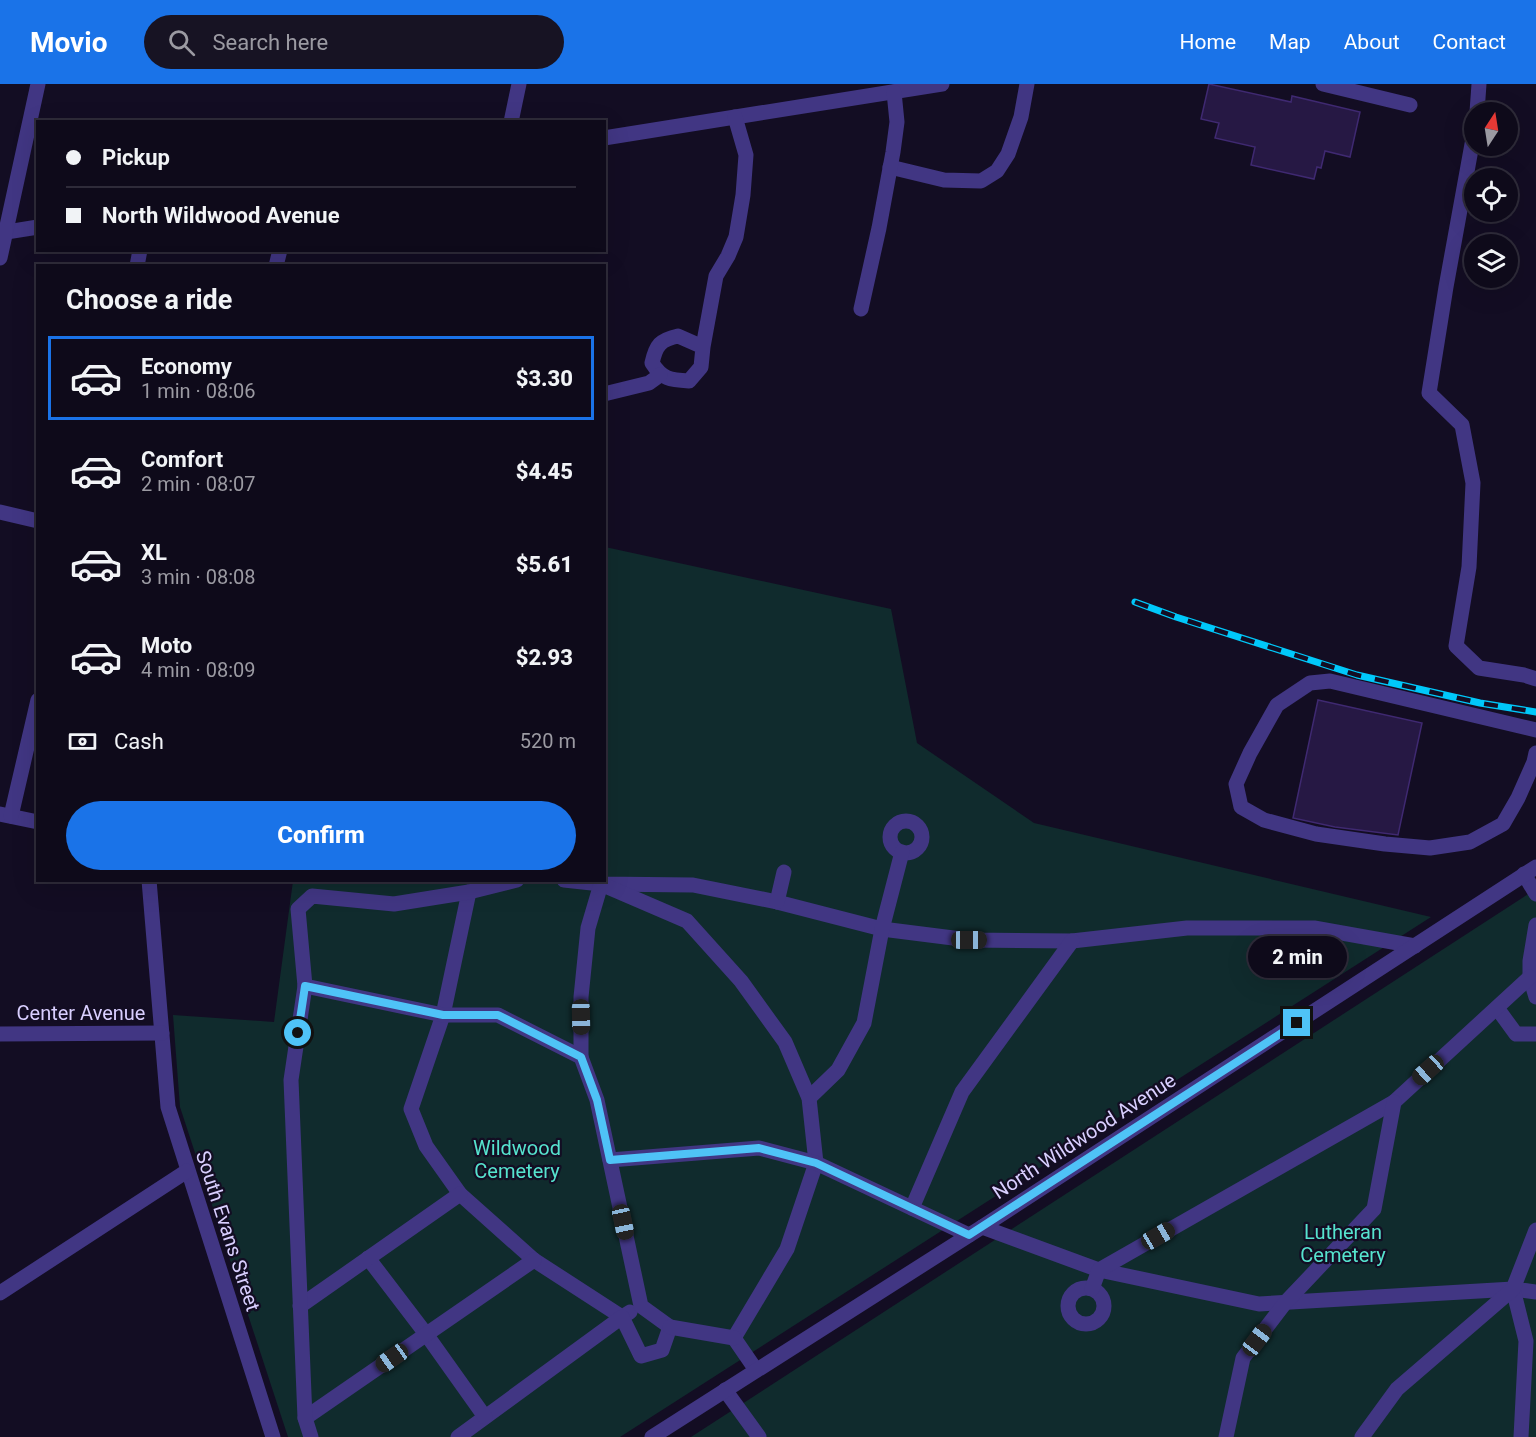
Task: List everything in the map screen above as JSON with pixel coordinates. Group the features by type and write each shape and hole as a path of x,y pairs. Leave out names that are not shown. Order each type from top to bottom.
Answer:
{"street":[{"path":"0,258 2,231 38,84"},
{"path":"511,120 519,84"},
{"path":"606,138 942,84"},
{"path":"890,167 944,180 981,182 998,171 1008,154 1021,117 1027,84"},
{"path":"1323,84 1410,105"},
{"path":"1478,102 1479,84"},
{"path":"861,309 879,228 897,122 894,92"},
{"path":"703,347 678,336 665,339 655,349 652,363 660,375 677,381 689,381 701,367 716,276 736,237 743,195 746,155 735,117"},
{"path":"1470,156 1429,393 1462,425 1473,483 1469,567 1456,646 1479,668 1536,679"},
{"path":"2,231 36,227"},
{"path":"606,394 649,383 660,375"},
{"path":"0,512 36,521"},
{"path":"1536,730 1330,681 1310,683 1277,705 1250,753 1236,784 1241,807 1264,820 1316,834 1430,848 1470,842 1503,824 1518,798 1536,753"},
{"path":"36,707 6,815 36,822"},
{"path":"809,1098 838,1070 864,1023 882,929 902,852"},
{"path":"1530,871 1536,894"},
{"name":"North Wildwood Avenue","path":"652,1437 976,1231 1530,871"},
{"path":"777,902 784,872"},
{"name":"South Evans Street","path":"149,882 168,1107 273,1437"},
{"path":"311,1437 305,1418 291,1080 305,986 298,909 312,896 394,904 469,892 509,882"},
{"path":"582,882 693,885 777,902 882,929 969,940 1072,941 1187,928 1314,928 1414,946"},
{"path":"601,884 588,928 581,997 581,1057 597,1100 641,1306 670,1327 734,1338 756,1370"},
{"path":"601,884 687,921 741,981 785,1042 809,1098 816,1163 787,1249 734,1338"},
{"path":"469,892 443,1015 411,1110 426,1146 460,1194 534,1260 622,1317 641,1356 662,1350 670,1327"},
{"path":"1536,925 1530,961 1530,977 1536,997"},
{"path":"912,1208 962,1092 1072,941"},
{"path":"1092,1289 1099,1270 1394,1102 1530,977"},
{"path":"305,986 443,1015 498,1015 581,1057"},
{"path":"1497,1008 1516,1034 1536,1034"},
{"name":"Center Avenue","path":"0,1034 162,1033"},
{"path":"1226,1437 1243,1358 1286,1303 1374,1209 1394,1102"},
{"path":"610,1160 759,1148 816,1163 912,1208 1099,1270 1259,1304 1513,1289 1536,1292"},
{"path":"0,1293 187,1171"},
{"path":"300,1306 460,1194"},
{"path":"1362,1437 1397,1389 1513,1289 1536,1230"},
{"path":"368,1258 485,1417"},
{"path":"305,1418 534,1260"},
{"path":"1513,1289 1526,1341 1521,1437"},
{"path":"458,1437 622,1317 641,1306"},
{"path":"725,1390 759,1437"}],"green space":[{"name":"Wildwood Cemetery","path":"606,547 891,609 917,743 1034,823 1431,917 620,1437 288,1437 180,1107 173,1015 274,1022 293,882 606,882"},
{"name":"Lutheran Cemetery","path":"1536,889 1536,1437 691,1437"}],"building":[{"path":"1209,84 1291,102 1292,96 1360,112 1350,157 1325,151 1321,168 1317,167 1314,179 1251,165 1255,147 1215,138 1219,123 1201,119"},
{"path":"1318,700 1422,723 1398,835 1335,827 1293,818"}],"railway":[{"path":"1135,602 1357,675 1480,703 1536,712"}],"route":[{"path":"298,1033 305,986 443,1015 498,1015 581,1057 597,1100 610,1160 759,1148 816,1163 969,1235 1297,1023"}]}
